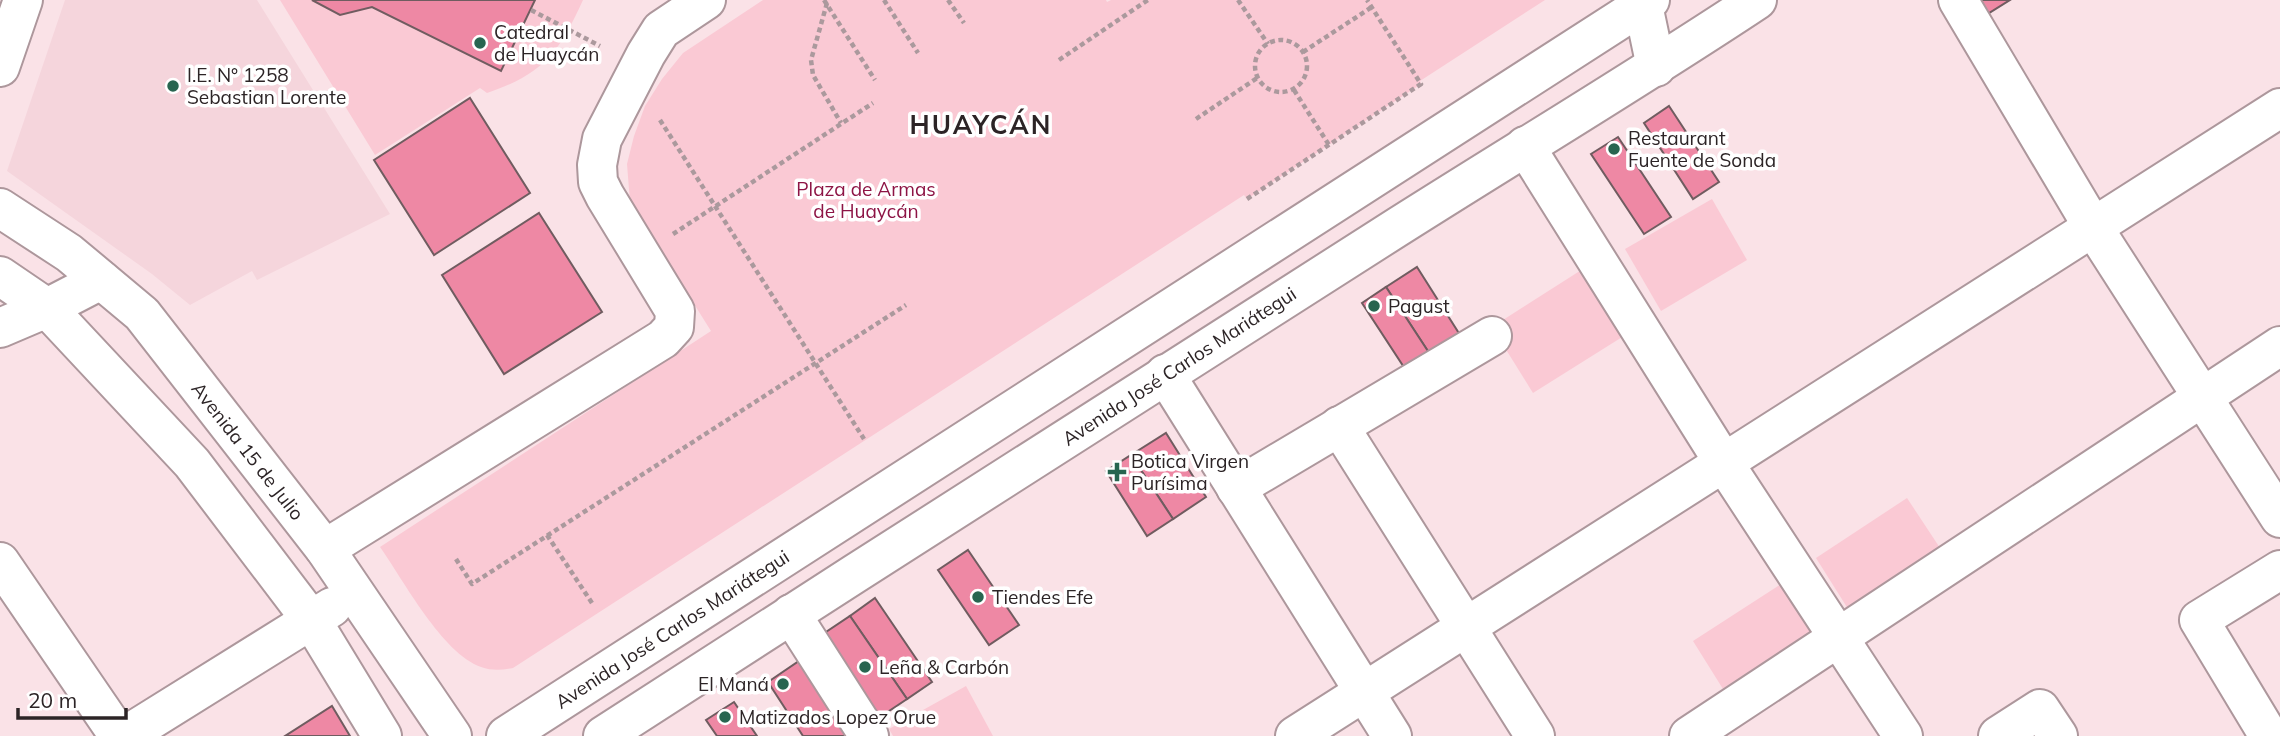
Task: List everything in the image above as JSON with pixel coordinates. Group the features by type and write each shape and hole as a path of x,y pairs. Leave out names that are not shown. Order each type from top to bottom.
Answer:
{"street":[{"path":"0,67 23,0"},
{"path":"325,549 663,339 674,327 675,311 605,196 598,182 597,165 602,139 646,54 662,30 706,0"},
{"name":"Avenida José Carlos Mariátegui","path":"603,736 1165,374 1525,146 1656,67 1757,0"},
{"path":"1958,0 2093,227 2280,518"},
{"path":"1644,2 1656,67"},
{"name":"Avenida José Carlos Mariátegui","path":"506,736 1644,2"},
{"path":"1295,736 2280,108"},
{"path":"1525,146 1724,463 1903,736"},
{"name":"Avenida 15 de Julio","path":"0,208 69,253 142,314 325,549 452,736"},
{"path":"0,276 47,308 192,463 312,621 382,736"},
{"path":"0,328 47,308 101,279"},
{"path":"1236,488 1492,336"},
{"path":"1689,736 2280,346"},
{"path":"1165,374 1391,736"},
{"path":"1339,426 1535,736"},
{"path":"0,562 119,736"},
{"path":"2269,736 2199,620 2280,570"},
{"path":"125,736 312,621 354,592"},
{"path":"791,614 869,736"},
{"path":"1998,736 2040,709 2058,736"}],"path":[{"path":"884,0 918,53"},
{"path":"948,0 964,23"},
{"path":"1059,60 1148,0"},
{"path":"1238,0 1268,44"},
{"path":"1247,199 1421,84 1367,0"},
{"path":"825,2 875,80"},
{"path":"825,2 811,60 813,75 841,123"},
{"path":"1303,52 1372,7"},
{"path":"531,10 600,46"},
{"path":"1281,40 1290,42 1303,52 1308,69 1294,90 1285,93 1269,90 1257,78 1256,60 1259,52 1268,44 1281,40"},
{"path":"1196,119 1257,78"},
{"path":"1294,90 1329,145"},
{"path":"669,236 873,103"},
{"path":"660,120 864,439"},
{"path":"456,559 472,584 906,305"},
{"path":"547,535 592,603"}],"shaded area":[{"name":"I.E. N° 1258 Sebastian Lorente","path":"65,0 257,0 390,214 257,280 252,271 190,305 152,274 7,171"}],"green space":[{"path":"280,0 583,0 557,48 536,69 487,93 480,88 375,155"},
{"name":"Plaza de Armas de Huaycán","path":"763,0 1545,0 1247,199 1244,195 513,668 497,670 481,667 466,659 438,632 380,547 711,331 630,202 627,164 645,106 683,53"},
{"path":"1712,199 1747,260 1661,311 1625,249"},
{"path":"1586,267 1627,334 1533,393 1492,327"},
{"path":"1907,498 1942,551 1850,612 1816,558"},
{"path":"1792,577 1823,624 1723,689 1693,641"},
{"path":"966,686 993,736 893,736 889,729"}],"building":[{"name":"Catedral de Huaycán","path":"312,0 535,0 501,71 372,7 340,15"},
{"path":"1970,0 2010,0 1981,18"},
{"path":"470,98 530,193 434,255 374,160"},
{"path":"1669,106 1719,182 1693,199 1644,123"},
{"path":"1618,137 1671,217 1644,234 1591,154"},
{"path":"539,213 602,312 504,374 442,275"},
{"path":"1417,267 1467,346 1437,365 1386,287"},
{"path":"1386,287 1437,365 1413,381 1362,303"},
{"path":"1166,433 1206,497 1173,519 1131,455"},
{"path":"1131,455 1173,519 1147,536 1106,471"},
{"name":"Tiendes Efe","path":"968,550 1019,625 989,645 938,570"},
{"path":"875,598 932,682 907,699 850,616"},
{"name":"Leña & Carbón","path":"850,616 907,699 880,717 823,634"},
{"path":"799,661 848,736 803,736 768,682"},
{"path":"734,702 757,736 717,736 706,720"},
{"path":"332,706 350,736 285,736"}],"place":[{"name":"Catedral de Huaycán","path":"480,43"},
{"name":"I.E. N° 1258 Sebastian Lorente","path":"173,86"},
{"name":"Restaurant Fuente de Sonda","path":"1614,149"},
{"name":"Pagust","path":"1374,306"},
{"name":"Botica Virgen Purísima","path":"1117,472"},
{"name":"Tiendes Efe","path":"978,597"},
{"name":"Leña & Carbón","path":"865,667"},
{"name":"El Maná","path":"783,684"},
{"name":"Matizados Lopez Orue","path":"725,717"}],"district":[{"name":"HUAYCÁN","path":"981,125"}]}
